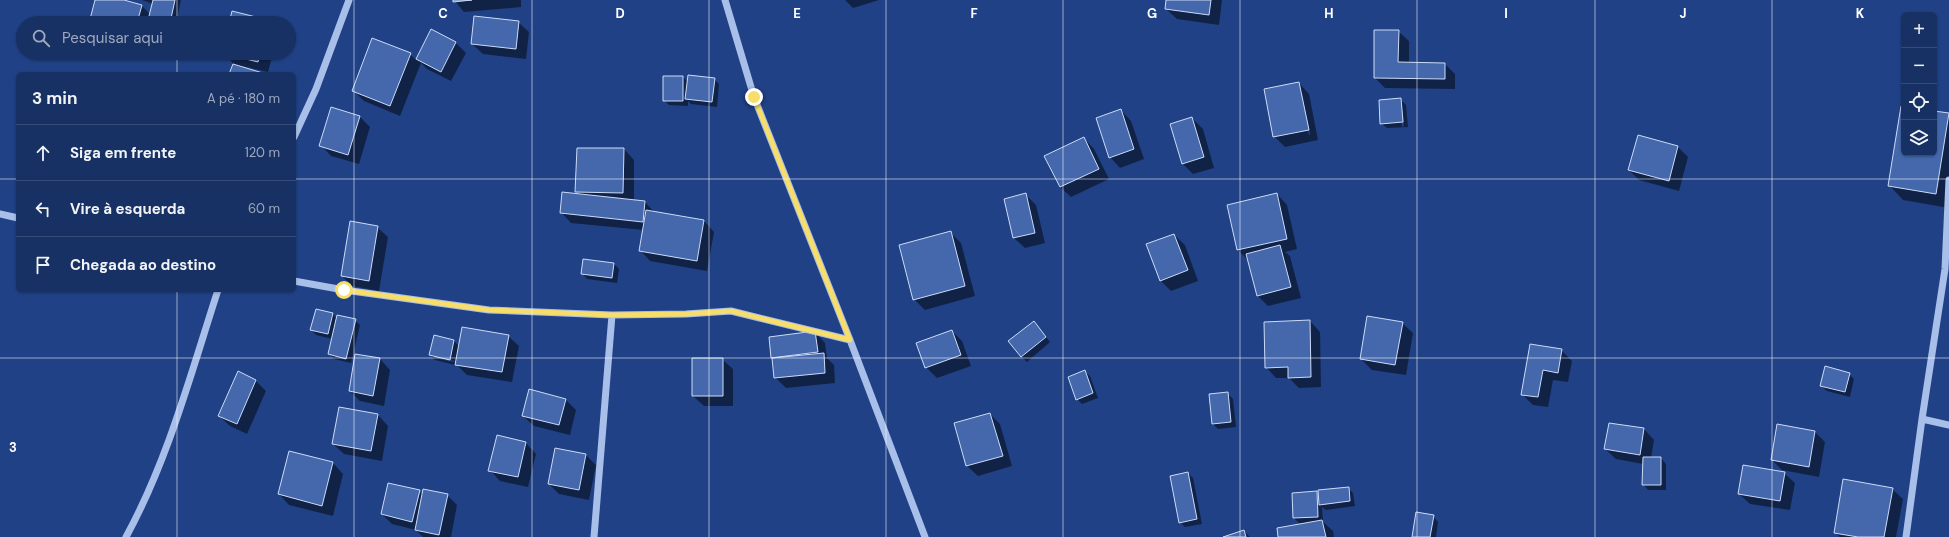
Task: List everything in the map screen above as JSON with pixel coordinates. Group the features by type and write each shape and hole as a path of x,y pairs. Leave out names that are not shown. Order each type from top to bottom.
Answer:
{"street":[{"path":"296,133 316,89 349,0"},
{"path":"725,0 754,97 850,340 925,537"},
{"path":"1906,537 1945,269 1949,180"},
{"path":"0,214 16,218"},
{"path":"296,281 344,290 489,310 612,315 686,314 731,311 850,340"},
{"path":"126,537 138,516 162,459 217,292"},
{"path":"594,537 612,315"},
{"path":"1922,419 1949,425"}],"building":[{"path":"95,0 124,0 142,5 139,16 91,16"},
{"path":"153,0 175,0 172,16 149,16"},
{"path":"453,0 472,0 453,2"},
{"path":"1166,0 1211,0 1209,15 1165,9"},
{"path":"232,11 252,16 231,16"},
{"path":"474,16 519,21 516,49 471,44"},
{"path":"431,29 456,42 441,72 416,59"},
{"path":"1374,30 1399,30 1398,62 1445,63 1445,79 1374,78"},
{"path":"372,38 411,53 390,106 352,91"},
{"path":"233,64 259,72 230,72"},
{"path":"688,75 715,78 712,102 685,99"},
{"path":"663,76 683,76 683,101 663,101"},
{"path":"1299,82 1309,130 1273,137 1264,89"},
{"path":"1401,98 1403,122 1380,124 1379,100"},
{"path":"1901,106 1901,156 1937,156 1937,111 1949,113 1936,194 1888,186"},
{"path":"331,107 360,116 348,155 319,146"},
{"path":"1121,109 1134,149 1109,158 1096,118"},
{"path":"1192,117 1204,157 1182,164 1170,124"},
{"path":"1638,135 1678,146 1669,181 1628,170"},
{"path":"1084,137 1099,169 1060,187 1044,156"},
{"path":"577,148 624,148 623,193 575,192"},
{"path":"562,192 645,201 643,222 560,213"},
{"path":"1026,193 1035,233 1013,238 1004,199"},
{"path":"1277,193 1287,239 1237,250 1227,205"},
{"path":"646,210 704,220 697,261 639,251"},
{"path":"350,221 378,226 369,281 341,276"},
{"path":"951,231 965,286 913,300 899,245"},
{"path":"1174,234 1188,270 1160,281 1146,244"},
{"path":"1280,245 1291,287 1257,296 1246,254"},
{"path":"583,259 614,263 612,278 581,274"},
{"path":"316,309 333,313 328,334 310,330"},
{"path":"337,315 356,319 346,359 328,354"},
{"path":"1367,316 1403,322 1395,365 1360,359"},
{"path":"1310,320 1311,377 1288,378 1288,367 1265,368 1264,322"},
{"path":"1034,321 1046,337 1021,357 1008,341"},
{"path":"462,327 509,335 502,372 455,365"},
{"path":"952,330 961,355 925,368 916,343"},
{"path":"815,331 818,352 771,358 769,337"},
{"path":"434,335 454,340 450,360 429,355"},
{"path":"1530,344 1562,349 1558,373 1543,370 1538,397 1521,395"},
{"path":"824,353 825,373 774,378 772,358"},
{"path":"355,354 380,358 373,396 349,391"},
{"path":"692,358 723,358 723,396 692,396"},
{"path":"1825,366 1850,373 1845,392 1820,386"},
{"path":"1085,370 1093,393 1076,400 1068,377"},
{"path":"238,371 256,380 237,424 218,416"},
{"path":"529,389 566,399 559,425 522,416"},
{"path":"1228,392 1231,422 1212,424 1209,394"},
{"path":"339,407 378,414 371,451 332,444"},
{"path":"990,413 1003,456 966,466 954,423"},
{"path":"1609,423 1644,428 1640,455 1604,449"},
{"path":"1777,424 1815,431 1809,467 1771,460"},
{"path":"497,435 526,442 518,477 488,471"},
{"path":"555,448 586,454 579,490 548,484"},
{"path":"289,451 333,462 322,506 278,494"},
{"path":"1643,457 1661,457 1661,485 1642,485"},
{"path":"1743,465 1785,472 1780,501 1738,494"},
{"path":"1188,472 1197,519 1179,523 1170,476"},
{"path":"1843,479 1893,488 1884,537 1858,537 1834,533"},
{"path":"388,483 420,490 412,522 381,514"},
{"path":"1349,487 1350,501 1319,505 1318,490"},
{"path":"423,489 448,494 439,535 415,530"},
{"path":"1317,491 1318,517 1293,518 1292,493"},
{"path":"1416,512 1434,515 1430,537 1412,537"},
{"path":"1322,520 1326,537 1278,537 1277,528"},
{"path":"1244,530 1246,537 1223,537"}],"route":[{"path":"344,290 489,310 612,315 686,314 731,311 773,320 850,340 754,97"}]}
